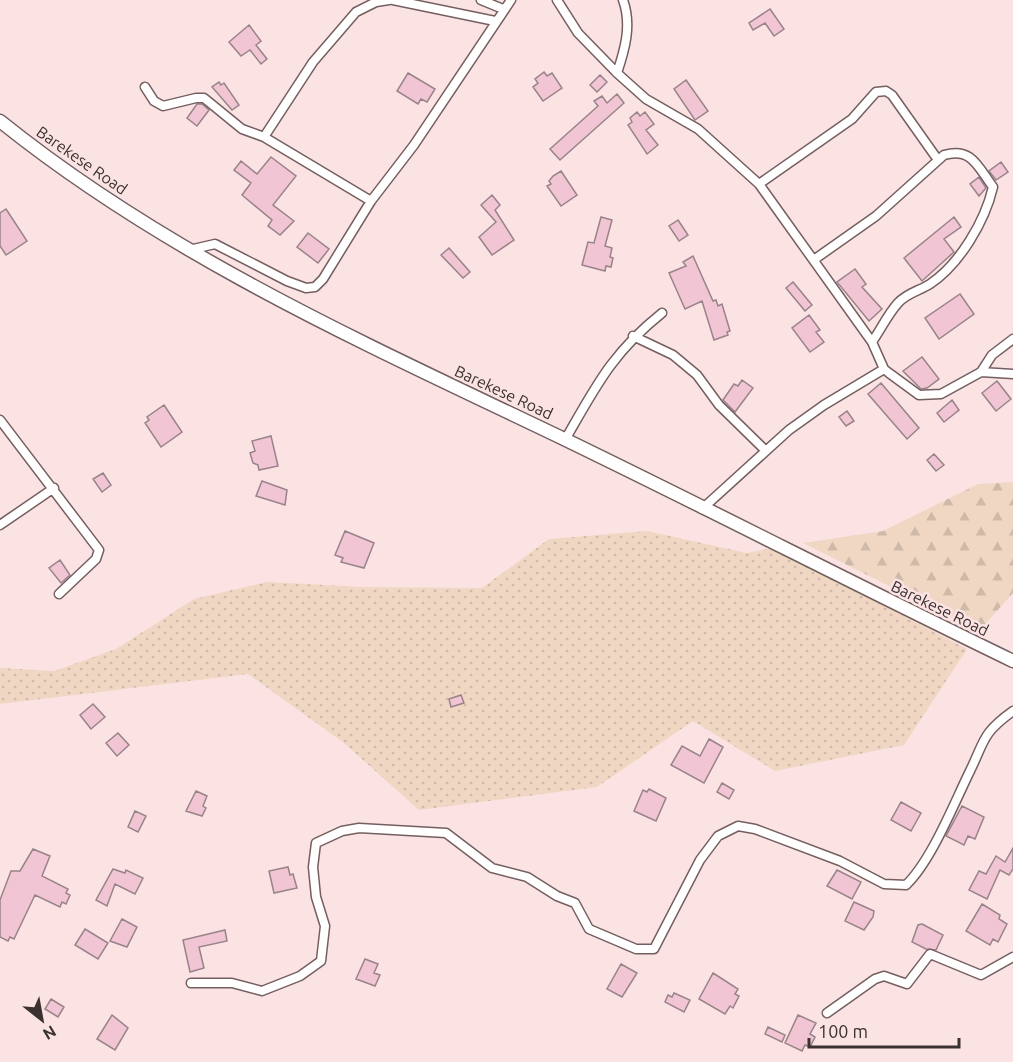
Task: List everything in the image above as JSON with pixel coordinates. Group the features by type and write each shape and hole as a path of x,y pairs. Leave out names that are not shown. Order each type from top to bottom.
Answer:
{"main road":[{"name":"Barekese Road","path":"0,121 98,193 189,250 316,320 1013,661"}],"street":[{"path":"264,137 313,62 356,12 376,2 389,0"},
{"path":"393,0 495,21"},
{"path":"481,0 503,9"},
{"path":"189,250 215,244 287,280 306,288 315,287 324,279 371,201 414,145 511,0"},
{"path":"557,0 578,33 617,73 646,99 698,129 759,184 872,342 884,369 919,395 941,394 981,372 992,355 1013,339"},
{"path":"617,73 627,37 627,11 623,0"},
{"path":"145,87 154,101 163,106 204,98 242,129 264,137 371,201"},
{"path":"759,184 852,119 872,96 881,90 892,95 938,159"},
{"path":"814,259 876,216 938,159 953,153 964,153 993,187 990,199 972,236 947,268 930,284 913,291 898,302 872,342"},
{"path":"565,440 606,368 633,336 662,313"},
{"path":"633,336 673,355 697,375 719,405 765,450"},
{"path":"702,509 765,450 824,405 884,369"},
{"path":"981,372 1013,374"},
{"path":"0,420 99,550 96,559 59,594"},
{"path":"0,525 54,488"},
{"path":"192,983 232,983 262,991 300,976 321,962 325,926 316,897 314,877 316,843 342,831 359,828 446,833 492,868 527,877 557,896 575,903 590,929 636,949 654,949 700,860 718,836 738,826 755,829 840,861 884,885 906,885 921,871 970,772 979,746 995,724 1013,711"},
{"path":"827,1012 875,979 884,976 907,984 930,954 985,975 1013,957"}],"green space":[{"path":"1013,482 1013,593 979,631 803,543 883,531 978,484"},
{"path":"647,531 747,553 773,548 967,649 904,745 775,771 693,721 597,787 419,810 344,743 248,674 0,704 0,668 54,671 116,649 194,599 267,582 362,587 482,588 549,539"}],"building":[{"path":"770,9 784,29 774,36 765,23 753,30 749,23"},
{"path":"249,25 261,41 256,45 267,59 261,64 250,50 241,56 229,42"},
{"path":"544,72 547,76 552,73 562,88 543,101 533,87 538,83 535,79"},
{"path":"408,73 435,89 427,102 421,99 418,104 397,91"},
{"path":"600,75 607,82 597,92 590,85"},
{"path":"686,80 708,111 695,120 674,89"},
{"path":"219,82 221,85 224,83 239,105 232,110 212,87"},
{"path":"617,94 624,103 560,160 550,149 598,106 594,101 602,96 607,103"},
{"path":"197,104 202,104 209,110 197,126 187,118"},
{"path":"637,112 640,116 645,112 654,124 646,130 658,145 647,154 628,125 632,122 630,118"},
{"path":"271,157 296,176 273,205 294,221 280,235 268,226 272,220 242,195 251,183 234,170 241,161 257,174"},
{"path":"1001,162 1008,172 996,180 989,171"},
{"path":"561,171 577,195 561,206 547,186 551,184 549,181 553,176"},
{"path":"979,177 986,188 979,196 970,184"},
{"path":"492,195 500,205 495,210 514,240 492,255 479,237 496,222 481,205"},
{"path":"6,209 27,241 6,255 0,246 0,213"},
{"path":"601,217 612,220 605,246 612,248 610,257 613,258 611,267 606,266 605,271 582,265 588,242 594,243"},
{"path":"954,217 961,227 944,239 954,252 922,281 904,258"},
{"path":"678,220 688,235 679,241 669,226"},
{"path":"308,233 329,249 318,263 297,247"},
{"path":"449,248 470,272 463,278 441,255"},
{"path":"693,256 713,301 716,300 718,306 722,304 730,331 727,332 728,335 714,340 702,301 685,309 669,273 686,266 683,262"},
{"path":"855,269 866,284 862,287 882,309 869,321 837,282"},
{"path":"793,282 812,305 805,311 786,288"},
{"path":"960,294 974,314 939,339 925,318"},
{"path":"809,315 820,330 816,332 824,342 810,352 792,328"},
{"path":"922,357 939,379 927,388 921,389 903,371"},
{"path":"742,380 753,388 735,412 723,400 734,384 738,386"},
{"path":"997,381 1011,399 996,411 982,393"},
{"path":"881,383 919,428 907,439 868,394"},
{"path":"952,400 959,410 944,422 937,413"},
{"path":"164,405 182,432 161,447 145,423 149,420 147,417"},
{"path":"847,411 854,421 846,426 839,417"},
{"path":"271,436 278,466 259,470 258,465 253,463 250,453 255,451 252,441"},
{"path":"934,454 944,465 936,471 927,460"},
{"path":"103,473 111,485 102,492 93,479"},
{"path":"262,481 287,490 285,505 256,496"},
{"path":"345,531 374,543 364,568 341,562 343,558 335,555"},
{"path":"60,560 70,575 61,583 49,568"},
{"path":"461,695 464,703 451,707 449,699"},
{"path":"93,704 105,717 91,729 80,715"},
{"path":"118,733 129,745 117,756 106,743"},
{"path":"709,739 723,747 704,783 671,765 682,746 700,756"},
{"path":"722,783 734,790 729,799 717,792"},
{"path":"649,789 666,798 656,821 634,811 643,790 647,792"},
{"path":"196,791 207,796 203,806 206,808 202,816 186,811"},
{"path":"901,802 921,813 911,831 891,820"},
{"path":"962,806 984,817 975,839 968,836 964,845 946,836"},
{"path":"135,811 146,816 138,832 128,827"},
{"path":"1013,848 1013,869 1009,875 1000,870 987,899 969,890 979,871 986,874 996,856 1005,862"},
{"path":"33,849 50,856 42,876 68,889 66,893 70,895 66,904 62,902 60,907 35,895 14,939 10,937 8,941 0,937 0,900 11,871 20,871"},
{"path":"288,867 290,875 293,874 297,888 274,893 269,871"},
{"path":"113,869 125,873 126,870 143,878 135,894 115,884 107,906 96,900"},
{"path":"837,870 861,882 852,899 827,886"},
{"path":"854,902 874,911 873,917 864,930 845,921"},
{"path":"982,904 1000,915 999,919 1007,924 998,942 993,939 990,945 966,931"},
{"path":"122,919 137,927 127,947 110,941"},
{"path":"922,924 943,935 936,950 926,949 912,942 918,925"},
{"path":"85,929 108,943 98,959 75,945"},
{"path":"225,930 227,941 199,947 204,968 190,972 183,940"},
{"path":"365,959 378,964 374,973 380,975 375,986 356,979"},
{"path":"621,964 637,973 622,997 607,989"},
{"path":"713,973 738,989 735,994 739,996 733,1008 730,1006 725,1014 699,999"},
{"path":"674,993 690,1000 684,1012 665,1002 668,995 672,997"},
{"path":"51,999 64,1007 58,1017 45,1009"},
{"path":"112,1015 128,1028 115,1050 97,1039"},
{"path":"798,1015 816,1023 810,1034 815,1037 810,1047 805,1045 802,1051 785,1043"},
{"path":"768,1027 785,1035 782,1042 765,1034"}]}
